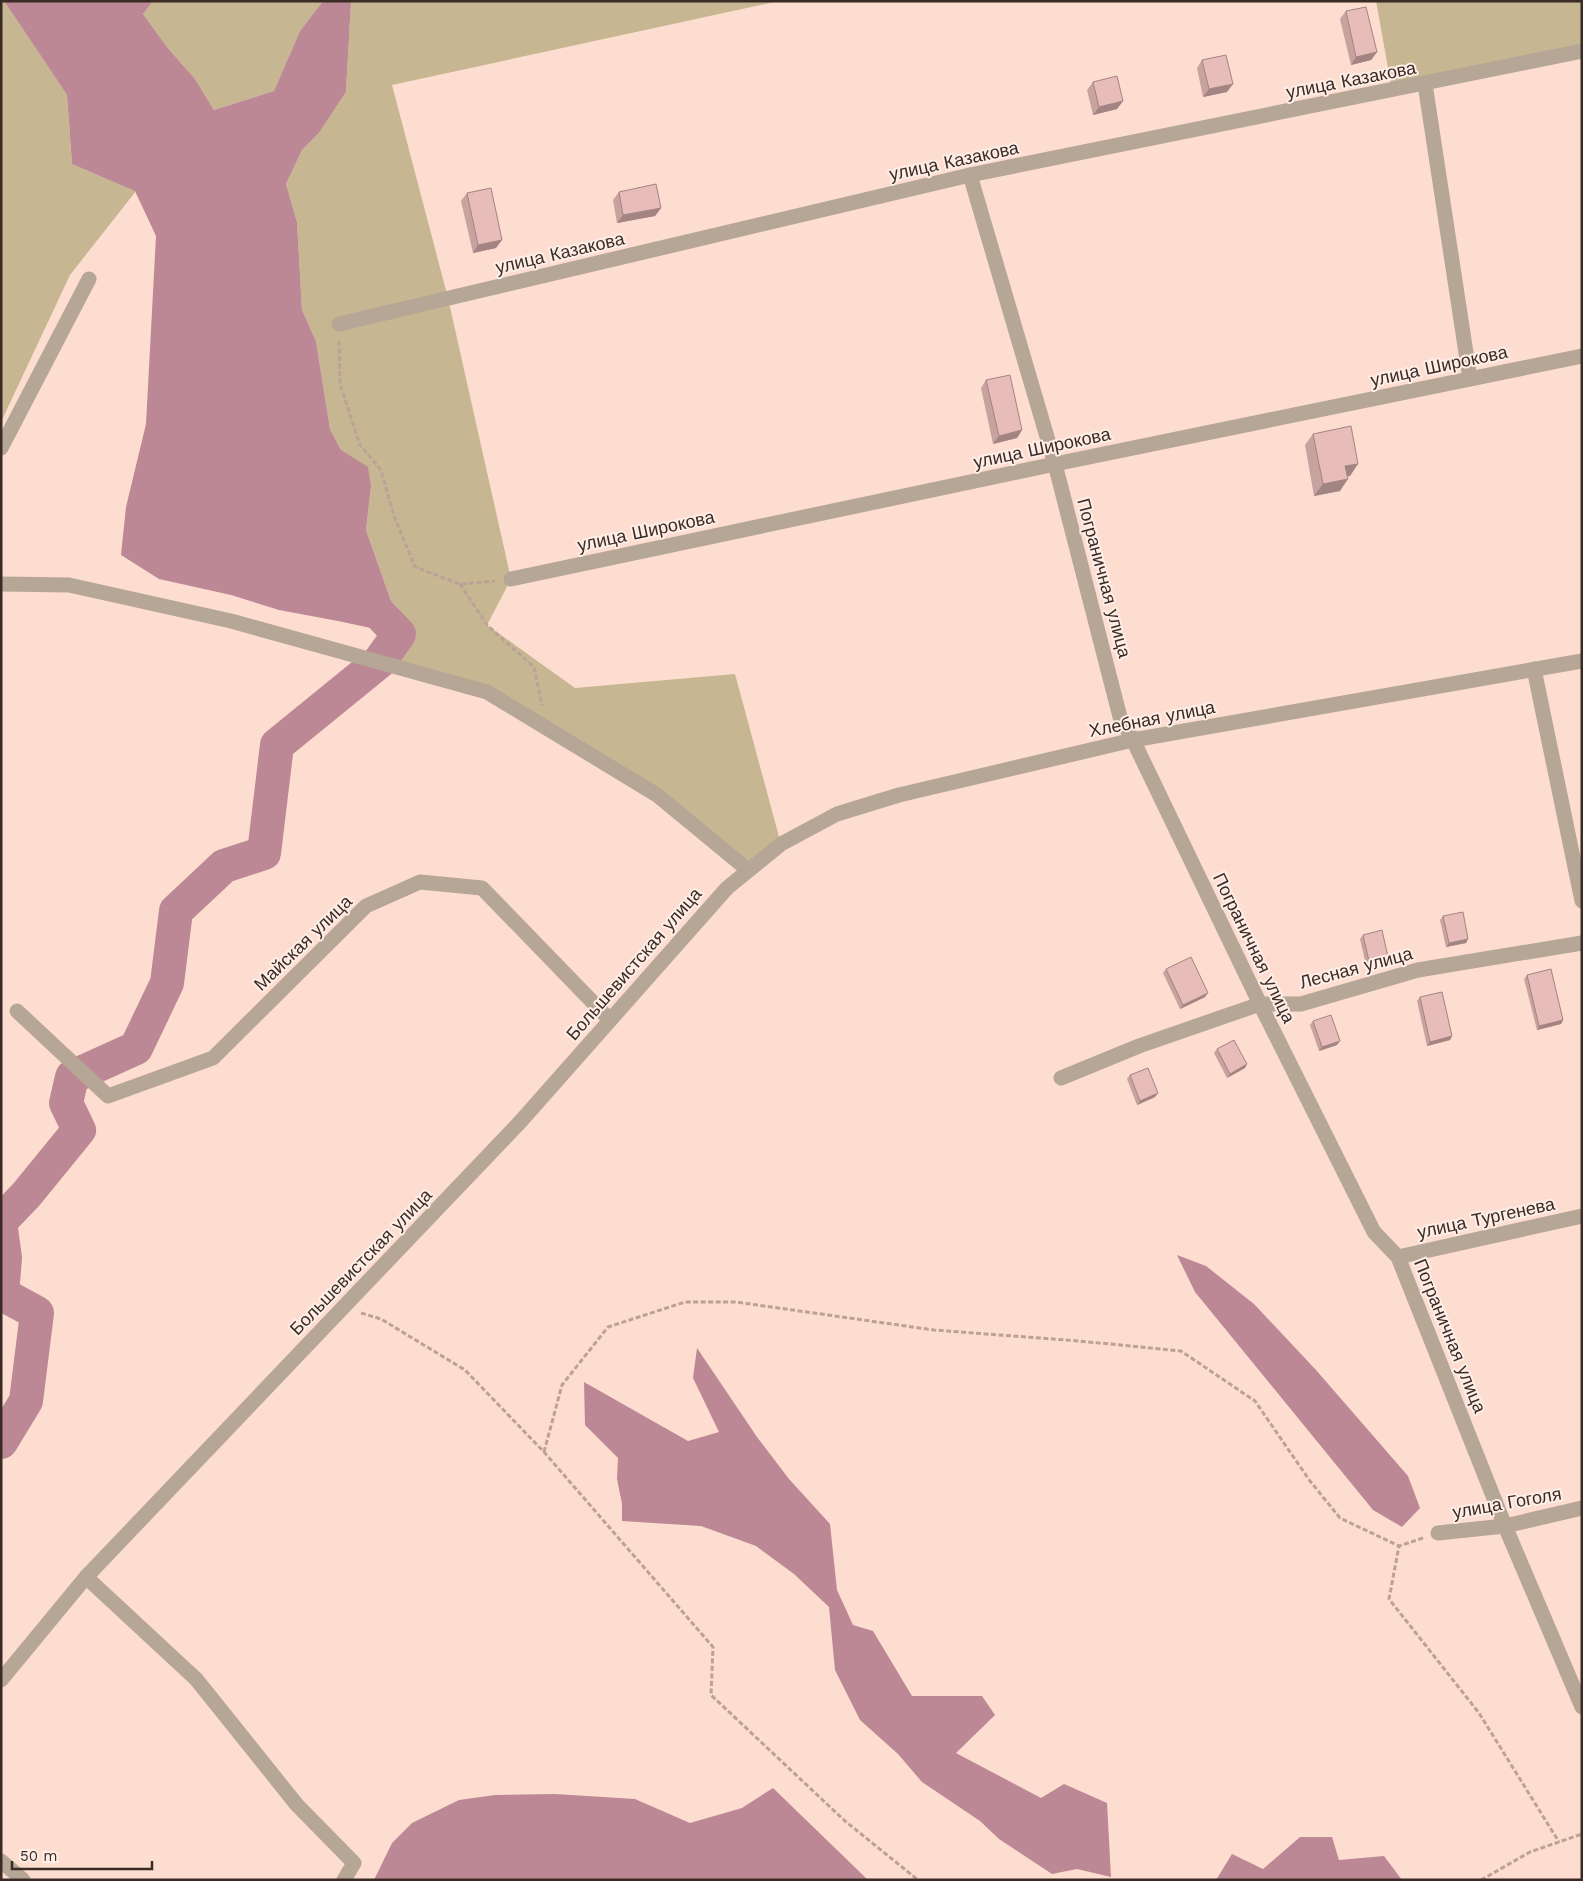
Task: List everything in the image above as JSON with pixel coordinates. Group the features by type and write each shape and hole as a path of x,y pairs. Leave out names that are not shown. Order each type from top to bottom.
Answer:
{"street":[{"name":"улица Казакова","path":"339,324 970,175 1582,51"},
{"path":"1425,84 1470,379"},
{"name":"Пограничная улица","path":"970,175 1055,464 1120,717 1374,1232 1398,1257 1505,1526 1582,1708"},
{"path":"1,448 89,280"},
{"name":"улица Широкова","path":"511,579 1055,464 1582,356"},
{"path":"1,584 69,585 231,621 487,692 656,795 748,870"},
{"name":"Хлебная улица","path":"748,870 781,844 837,814 899,795 1133,740 1582,661"},
{"path":"1534,669 1582,901"},
{"name":"Большевистская улица","path":"1,1680 86,1577 521,1121 727,888 748,870"},
{"name":"Майская улица","path":"17,1011 108,1096 213,1058 366,906 420,882 482,888 610,1020"},
{"name":"Лесная улица","path":"1061,1078 1139,1046 1260,1004 1301,1004 1418,970 1582,943"},
{"name":"улица Тургенева","path":"1398,1257 1582,1216"},
{"name":"улица Гоголя","path":"1438,1533 1505,1526 1582,1508"},
{"path":"86,1577 196,1679 297,1805 354,1863 344,1880"},
{"path":"1,1861 23,1880"}],"path":[{"path":"339,324 340,384 360,445 381,470 394,516 415,567 460,584 511,579"},
{"path":"460,584 487,625 534,667 547,729"},
{"path":"544,1452 562,1385 608,1327 686,1302 736,1302 934,1330 1181,1351 1255,1401 1310,1481 1340,1518 1399,1546 1438,1533"},
{"path":"343,1307 381,1319 464,1370 544,1452 713,1647 711,1695 845,1822 918,1880"},
{"path":"1399,1546 1390,1599 1479,1713 1559,1842"},
{"path":"1481,1880 1530,1852 1582,1834"}],"shaded area":[{"path":"1,1 4,1 67,95 72,164 136,191 70,275 1,422"},
{"path":"4,1 153,1 143,14 167,47 195,79 214,110 274,91 300,31 323,1 351,1 346,92 319,133 302,150 286,184 297,222 302,310 316,341 330,429 341,450 368,467 371,487 366,530 391,601 399,634 279,610 231,595 159,579 121,555 126,507 146,424 156,236 135,191 72,164 67,95"},
{"path":"153,1 323,1 300,31 274,91 214,110 195,79 167,47 143,14"},
{"path":"351,1 779,1 392,85 448,298 511,579 487,625 575,688 735,674 781,844 748,870 657,795 487,692 379,662 399,634 391,601 366,530 371,487 341,450 330,429 316,341 302,310 297,222 286,184 302,150 319,133 346,92"},
{"path":"1376,1 1582,1 1582,51 1392,90"},
{"path":"1177,1255 1206,1266 1254,1304 1316,1370 1408,1476 1420,1508 1402,1527 1373,1510 1195,1292"},
{"path":"697,1348 757,1437 789,1479 830,1524 837,1590 853,1625 873,1631 912,1696 982,1696 995,1715 956,1753 1041,1798 1064,1784 1107,1803 1111,1877 1077,1869 1052,1874 999,1839 980,1821 922,1782 898,1754 860,1720 835,1670 829,1607 794,1574 756,1546 701,1526 622,1521 622,1504 617,1479 618,1458 585,1425 584,1382 688,1441 719,1432 693,1378"},
{"path":"773,1788 868,1880 374,1880 392,1843 412,1823 459,1800 495,1795 555,1794 635,1799 690,1823 742,1808"},
{"path":"1300,1837 1332,1837 1339,1860 1384,1856 1402,1880 1216,1880 1232,1854 1263,1869"}],"building":[{"path":"1366,7 1377,52 1356,57 1346,11"},
{"path":"1226,55 1233,84 1209,89 1202,60"},
{"path":"1117,76 1123,101 1099,107 1093,82"},
{"path":"656,184 661,208 623,215 619,192"},
{"path":"491,188 502,240 478,245 467,193"},
{"path":"1010,375 1022,430 999,436 986,380"},
{"path":"1351,426 1358,464 1345,466 1348,479 1323,484 1313,434"},
{"path":"1463,912 1468,939 1449,943 1443,916"},
{"path":"1382,930 1388,957 1369,961 1363,935"},
{"path":"1191,957 1208,993 1183,1005 1166,969"},
{"path":"1551,969 1563,1020 1539,1026 1527,975"},
{"path":"1442,992 1452,1036 1430,1042 1420,997"},
{"path":"1331,1015 1340,1041 1322,1047 1313,1021"},
{"path":"1234,1040 1247,1064 1230,1074 1217,1049"},
{"path":"1148,1068 1158,1093 1140,1101 1130,1075"}],"waterway":[{"path":"1,1221 26,1195 79,1130 66,1103 72,1077 136,1048 167,983 176,911 224,866 264,853 277,745 379,662 399,634 367,601"},
{"path":"1,1229 5,1258 2,1294 37,1313 26,1401 1,1442"}]}
